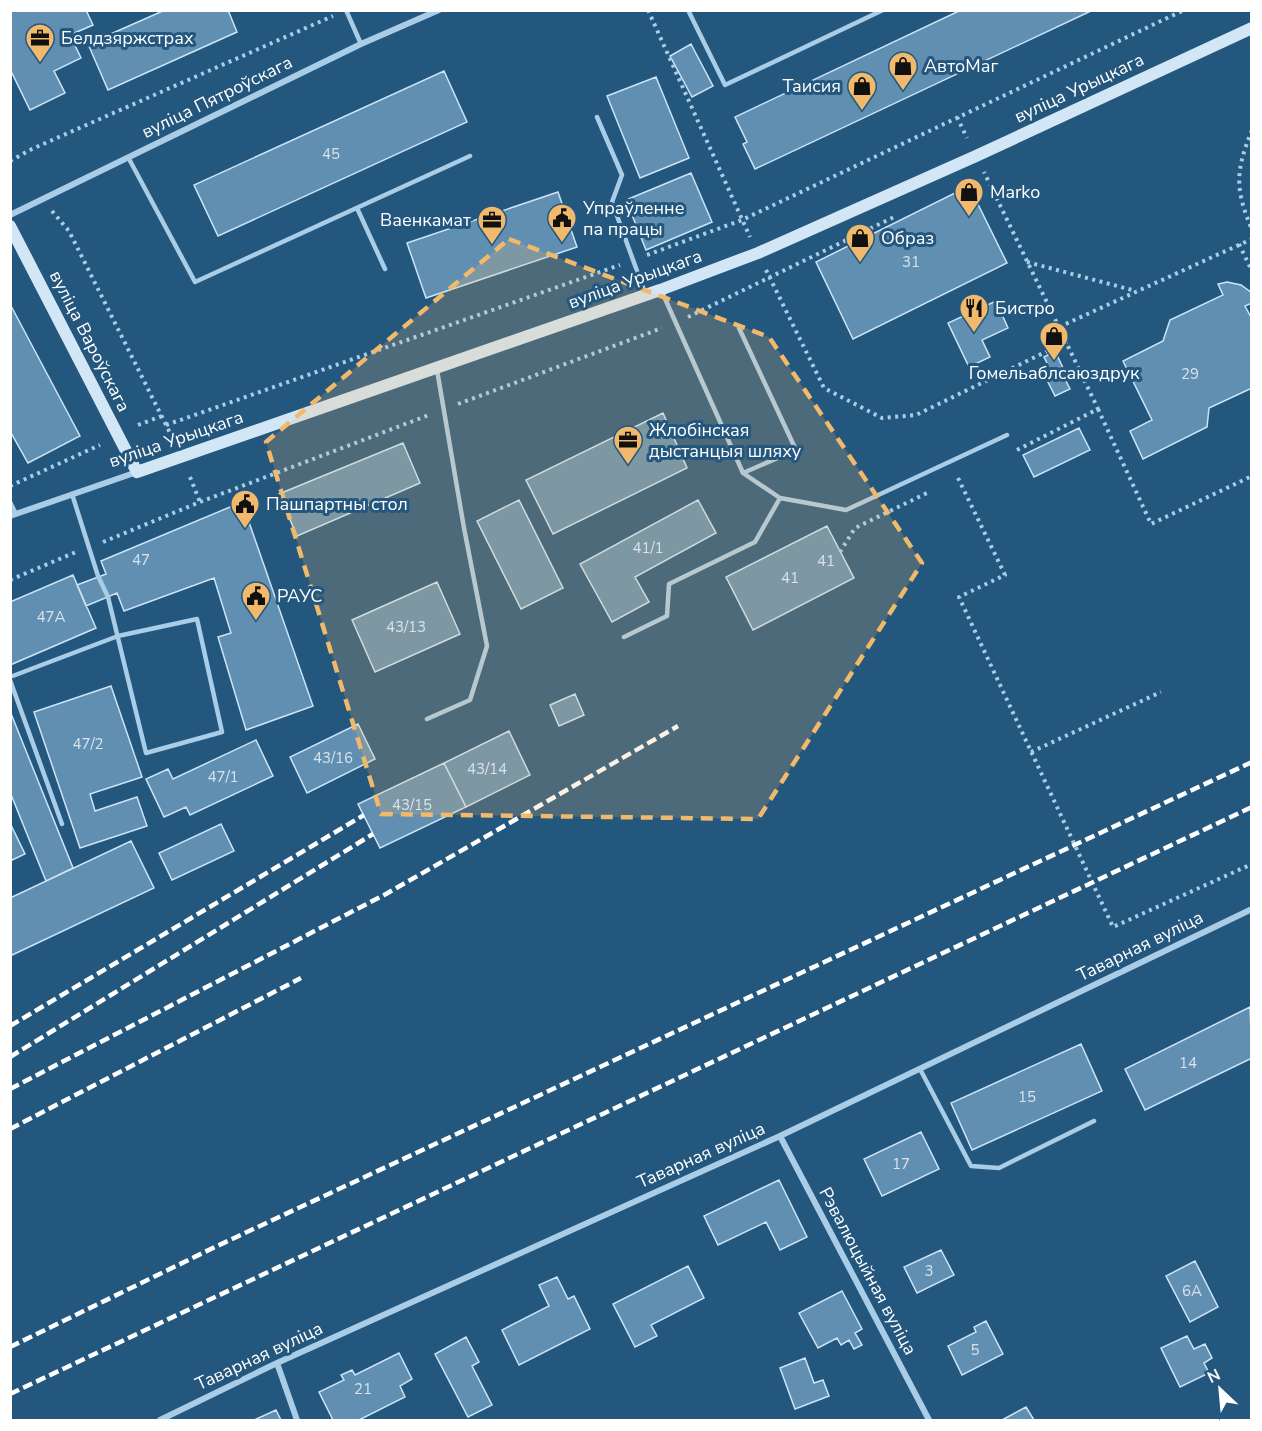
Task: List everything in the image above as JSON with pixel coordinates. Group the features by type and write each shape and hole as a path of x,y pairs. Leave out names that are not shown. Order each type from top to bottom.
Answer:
{"main road":[{"name":"вуліца Урыцкага","path":"137,472 646,295 758,253 976,156 1251,28"},
{"name":"вуліца Вароўскага","path":"10,226 137,472"}],"street":[{"name":"вуліца Пятроўскага","path":"10,215 362,44 439,10"},
{"name":"вуліца Урыцкага","path":"13,515 137,472"},
{"name":"Таварная вуліца","path":"160,1420 277,1363 780,1136 1251,909"},
{"name":"Рэвалюцыйная вуліца","path":"780,1136 929,1420"},
{"path":"277,1363 297,1420"}],"lane":[{"path":"346,10 362,44"},
{"path":"688,10 725,86 883,10"},
{"path":"597,117 622,175 612,202 646,295"},
{"path":"128,157 195,282 470,156"},
{"path":"357,208 385,269"},
{"path":"660,290 743,473 780,498 846,510 1007,435"},
{"path":"739,328 796,450 743,473"},
{"path":"427,719 470,700 488,646 464,528 437,368"},
{"path":"62,824 10,678 117,636 197,619 222,732 146,753 117,636 108,597 98,576 72,494"},
{"path":"624,637 667,616 669,584 755,542 780,498"},
{"path":"10,502 13,515"},
{"path":"920,1069 971,1166 999,1168 1094,1121"}],"path":[{"path":"648,10 742,220 824,388 882,418 916,415 1066,342 957,117"},
{"path":"166,425 633,261 742,220 1184,10"},
{"path":"10,161 32,149 335,15"},
{"path":"1251,130 1238,178 1240,201 1251,230"},
{"path":"1244,151 1251,153"},
{"path":"50,208 69,231 173,440"},
{"path":"190,477 200,502 675,322 898,215"},
{"path":"1059,327 1251,238"},
{"path":"1239,244 1251,271"},
{"path":"1028,262 1137,292"},
{"path":"1098,409 1151,524 1251,476"},
{"path":"138,426 162,416"},
{"path":"10,486 104,443"},
{"path":"958,478 1005,575 958,597 1113,927 1251,864"},
{"path":"1031,752 1161,692"}],"highlighted area":[{"path":"509,239 769,337 922,563 758,819 381,814 266,442"}],"building":[{"name":"Белдзяржстрах","path":"10,10 86,10 93,25 70,35 81,58 54,71 65,93 30,110 10,69"},
{"path":"165,10 228,10 237,32 108,90 88,44"},
{"path":"961,10 1093,10 755,169 743,144 747,142 735,117"},
{"path":"691,44 713,86 692,97 670,56"},
{"path":"444,71 467,122 218,236 194,185"},
{"path":"656,77 689,158 640,178 607,96"},
{"path":"691,173 712,222 646,250 626,200"},
{"path":"969,186 1007,263 853,339 816,262"},
{"name":"Ваенкамат","path":"558,192 577,247 426,298 407,243"},
{"path":"1227,282 1241,285 1252,293 1252,303 1245,306 1252,319 1252,388 1209,408 1207,427 1143,459 1130,431 1152,420 1123,361 1163,341 1170,320 1223,295 1218,284"},
{"name":"Бистро","path":"996,301 1008,328 982,340 990,357 969,367 948,323"},
{"path":"10,304 80,436 28,463 10,431"},
{"name":"Гомельаблсаюздрук","path":"1055,351 1063,368 1052,373 1044,357"},
{"path":"1062,373 1070,389 1055,396 1047,380"},
{"path":"663,413 687,468 553,534 526,480"},
{"path":"1079,428 1090,450 1034,477 1023,455"},
{"path":"403,443 420,483 297,536 279,494"},
{"path":"519,500 563,588 521,609 477,521"},
{"path":"698,500 716,533 635,577 649,602 612,622 580,564"},
{"name":"РАУС","path":"242,502 313,706 246,730 218,637 231,633 214,578 124,611 117,593 86,606 77,585 106,574 101,561"},
{"path":"827,526 854,578 753,630 726,577"},
{"path":"73,575 96,628 10,665 10,602"},
{"path":"437,582 460,634 375,672 352,620"},
{"path":"111,686 142,777 90,794 95,811 137,797 147,826 80,848 34,712"},
{"path":"575,694 584,715 559,726 550,705"},
{"path":"10,711 73,868 46,881 10,792"},
{"path":"358,724 375,759 307,793 290,757"},
{"path":"509,731 530,775 466,807 444,763"},
{"path":"256,740 273,776 190,815 186,807 164,817 146,779 168,769 173,779"},
{"path":"444,763 466,807 380,848 358,804"},
{"path":"10,823 25,854 10,861"},
{"path":"221,824 234,851 172,880 159,853"},
{"path":"131,841 154,888 10,956 10,898"},
{"path":"1250,1007 1252,1058 1145,1110 1125,1069"},
{"path":"1081,1044 1102,1091 972,1150 951,1103"},
{"path":"921,1132 939,1169 882,1196 864,1159"},
{"path":"779,1180 807,1237 780,1250 766,1222 718,1245 704,1216"},
{"path":"941,1250 954,1275 917,1293 904,1267"},
{"path":"1195,1261 1218,1307 1190,1322 1166,1276"},
{"path":"688,1266 704,1298 651,1325 657,1336 635,1347 613,1304"},
{"path":"557,1277 568,1299 574,1296 590,1329 519,1365 502,1330 549,1306 539,1285"},
{"path":"842,1291 862,1329 855,1333 862,1345 854,1349 849,1340 841,1345 837,1338 818,1348 799,1313"},
{"path":"986,1321 1003,1354 962,1375 948,1346 976,1332 974,1327"},
{"path":"1187,1336 1194,1349 1205,1344 1212,1358 1204,1363 1209,1373 1180,1387 1161,1348"},
{"path":"466,1337 479,1362 472,1366 492,1405 468,1417 435,1354"},
{"path":"399,1353 412,1379 400,1386 405,1397 359,1420 333,1420 319,1392 344,1380 341,1375 352,1370 355,1375"},
{"path":"805,1358 814,1383 823,1380 829,1396 795,1409 780,1368"},
{"path":"1026,1407 1034,1420 1002,1420"},
{"path":"276,1410 281,1420 254,1420"}],"railway":[{"path":"10,1089 386,894 678,726"},
{"path":"10,1347 215,1247 1252,762"},
{"path":"10,1394 1252,807"},
{"path":"10,1026 364,815"},
{"path":"10,1057 373,834"},
{"path":"10,1129 301,978"}],"place":[{"name":"Белдзяржстрах","path":"40,64"},
{"name":"АвтоМаг","path":"903,92"},
{"name":"Таисия","path":"862,112"},
{"name":"Marko","path":"969,218"},
{"name":"Упраўленне па працы","path":"562,244"},
{"name":"Ваенкамат","path":"492,246"},
{"name":"Образ","path":"860,264"},
{"name":"Бистро","path":"974,334"},
{"name":"Гомельаблсаюздрук","path":"1054,362"},
{"name":"Жлобінская дыстанцыя шляху","path":"628,466"},
{"name":"Пашпартны стол","path":"245,530"},
{"name":"РАУС","path":"256,622"}]}
